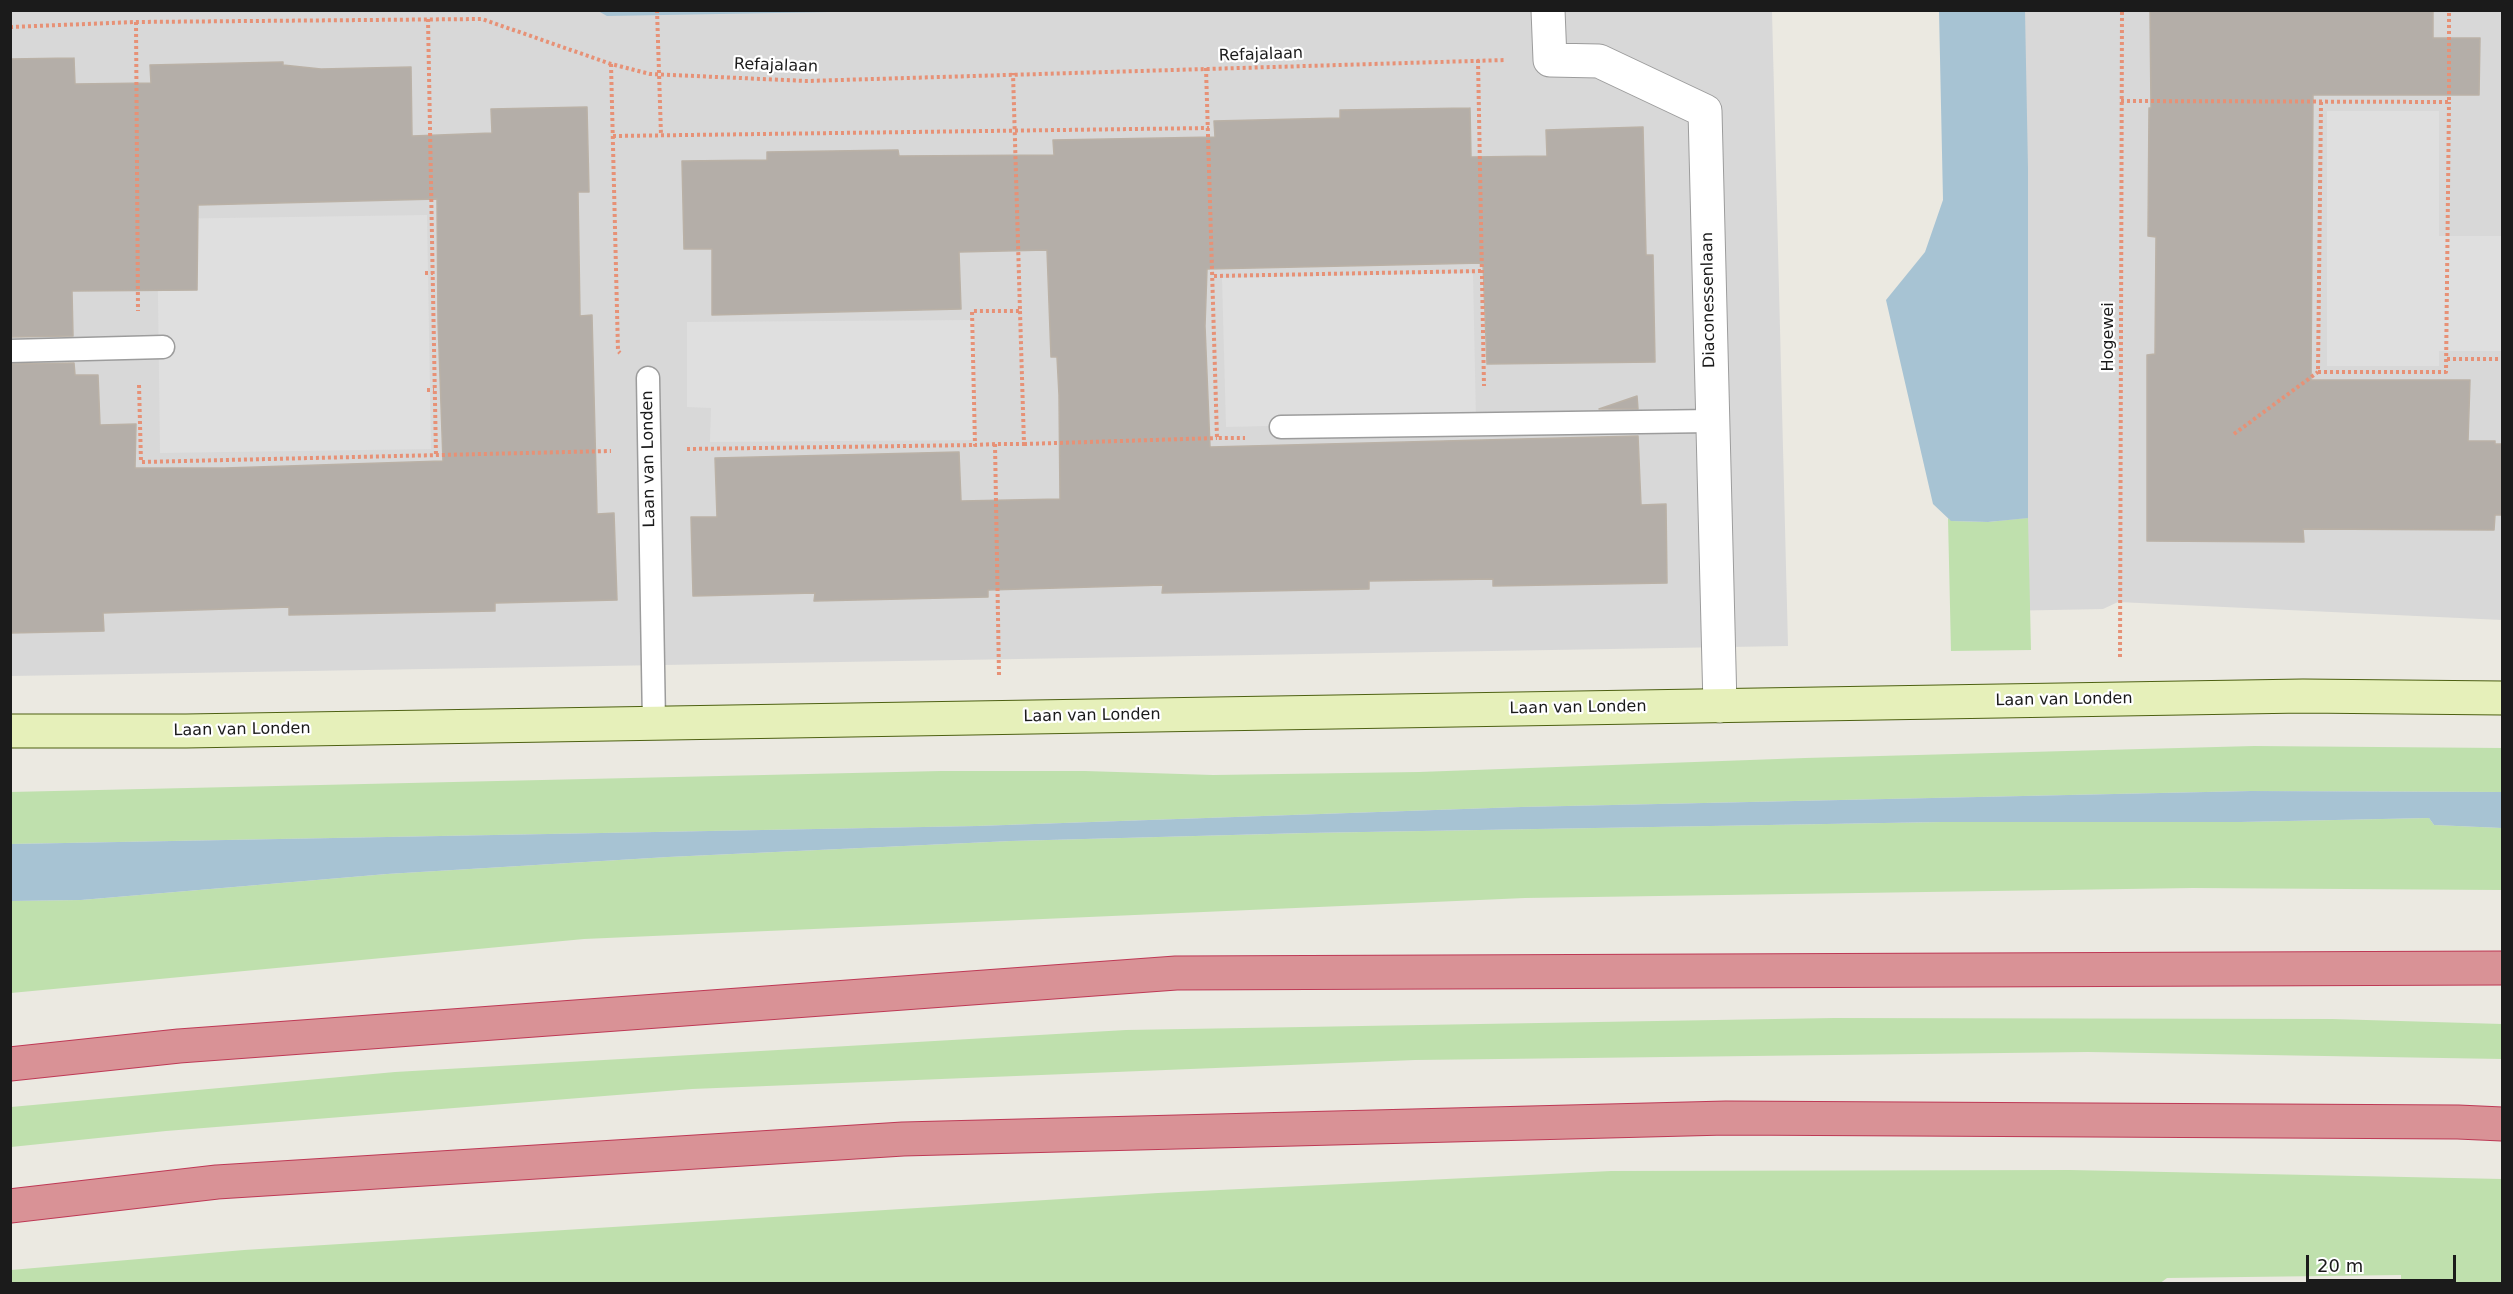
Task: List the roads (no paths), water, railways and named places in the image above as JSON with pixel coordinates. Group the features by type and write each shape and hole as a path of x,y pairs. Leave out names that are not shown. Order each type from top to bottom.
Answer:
{"highway":[{"path":"10,1064 179,1046 1176,973 2502,968"},
{"path":"10,1206 217,1182 903,1139 1726,1118 2502,1124"}],"street":[{"name":"Diaconessenlaan","path":"1548,10 1550,60 1599,61 1705,111 1720,706"},
{"name":"Laan van Londen","path":"10,730 186,731 2303,696 2502,698"}],"lane":[{"path":"10,351 163,347"},
{"name":"Laan van Londen","path":"648,378 654,723"},
{"path":"1281,427 1712,421"}],"water":[{"path":"598,11 887,11 607,16"},
{"path":"1939,11 2025,11 2028,169 2028,518 1988,522 1951,521 1933,504 1886,300 1925,252 1943,200"},
{"path":"2251,791 2502,792 2502,828 2434,825 2429,818 2241,822 1942,822 1306,833 1011,841 668,857 387,874 81,900 10,901 11,844 977,826 1521,807"}]}
